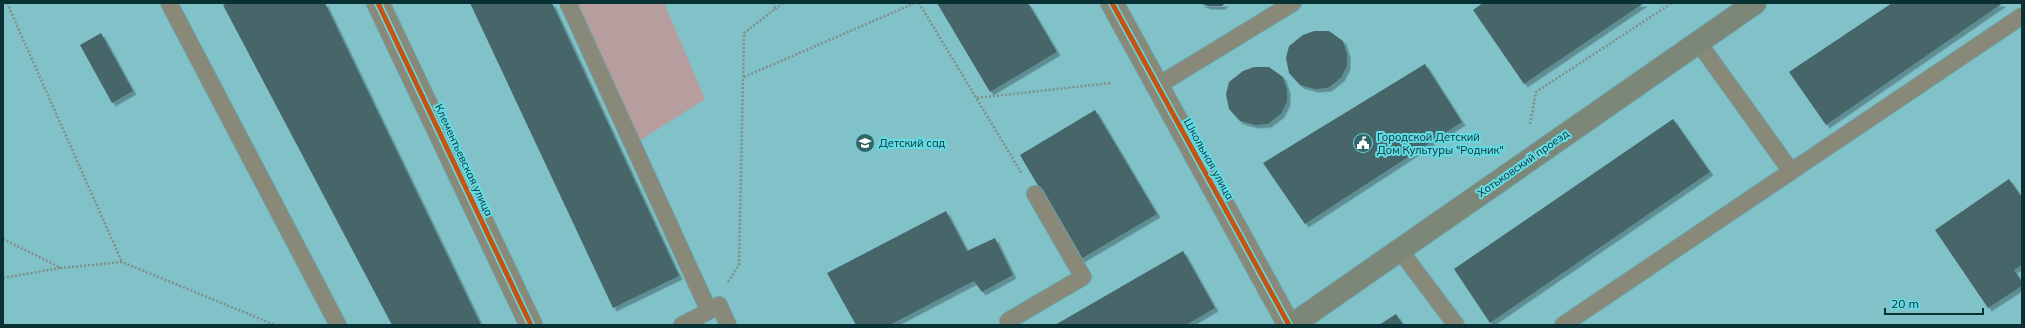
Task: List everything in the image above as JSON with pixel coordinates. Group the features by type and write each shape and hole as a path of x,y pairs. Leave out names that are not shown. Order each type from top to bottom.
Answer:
{"main road":[{"name":"Хотьковский проезд","path":"1292,325 1399,249 1755,3"}],"street":[{"name":"Клементьевская улица","path":"378,3 531,325"},
{"name":"Школьная улица","path":"1112,3 1288,325"}],"lane":[{"path":"169,3 338,325"},
{"path":"568,3 709,311"},
{"path":"1157,86 1293,3"},
{"path":"1563,325 2022,16"},
{"path":"1698,42 1791,171"},
{"path":"1010,325 1008,321 1083,277 1035,194"},
{"path":"1399,249 1456,325"},
{"path":"682,325 719,305 728,325"}],"path":[{"path":"7,3 122,262"},
{"path":"774,3 775,8"},
{"path":"709,311 739,265 744,33 783,3"},
{"path":"744,77 916,3"},
{"path":"919,3 1035,194"},
{"path":"1530,124 1536,92 1672,3"},
{"path":"976,98 1111,83"},
{"path":"3,239 61,268"},
{"path":"3,278 61,268 122,262 275,325"}],"shaded area":[{"path":"576,3 664,3 705,99 639,141"}],"building":[{"path":"228,3 325,3 481,325 392,325 223,5"},
{"path":"470,3 552,3 679,276 613,308"},
{"path":"937,3 1028,3 1057,52 990,92"},
{"path":"1199,3 1225,3 1222,6 1208,6"},
{"path":"1483,3 1644,3 1524,84 1473,10"},
{"path":"1892,3 2003,3 1826,125 1789,72"},
{"path":"1314,31 1329,31 1343,41 1347,54 1347,66 1341,78 1328,88 1315,89 1300,85 1289,73 1286,58 1289,46 1303,35"},
{"path":"101,33 133,91 112,103 80,45"},
{"name":"Городской Детский Дом Культуры \"Родник\"","path":"1425,64 1462,122 1305,224 1263,163"},
{"path":"1254,67 1269,67 1283,77 1287,90 1287,102 1281,114 1268,124 1255,125 1240,121 1229,109 1226,94 1229,82 1243,71"},
{"path":"1095,110 1157,214 1081,259 1020,155"},
{"path":"1673,119 1710,172 1490,323 1454,269"},
{"path":"2009,179 2022,198 2022,265 2014,270 2022,282 2022,286 1988,308 1935,230"},
{"path":"946,211 967,251 995,238 1013,275 982,292 974,281 890,325 856,325 827,273"},
{"path":"1183,251 1215,308 1186,325 1055,325"},
{"path":"1396,314 1403,325 1379,325"}],"cycle path":[{"path":"378,3 531,325"},
{"path":"1112,3 1289,325"}],"place":[{"name":"Детский сад","path":"865,143"},
{"name":"Городской Детский Дом Культуры \"Родник\"","path":"1363,143"}]}
